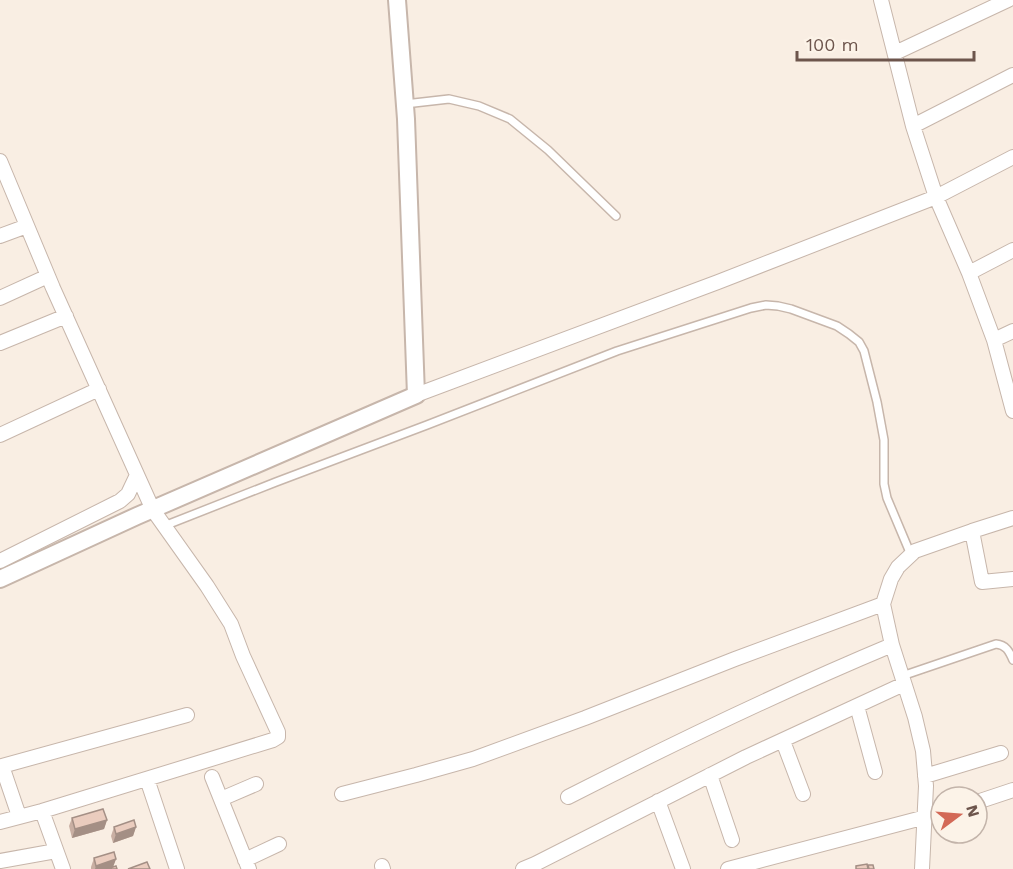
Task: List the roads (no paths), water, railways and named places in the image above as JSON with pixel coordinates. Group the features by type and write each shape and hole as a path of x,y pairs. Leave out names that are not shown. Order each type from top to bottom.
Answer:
{"street":[{"path":"397,0 405,104 416,395"},
{"path":"881,0 913,126 936,197 969,273 1008,374 1013,411"},
{"path":"895,53 1008,0"},
{"path":"913,126 1013,75"},
{"path":"0,579 416,395 718,282 936,197 1013,157"},
{"path":"0,160 48,276 137,475 145,513 164,526 231,624 278,732 278,737 273,740 0,822"},
{"path":"0,236 27,226"},
{"path":"969,273 1013,250"},
{"path":"0,298 48,276"},
{"path":"0,343 66,316"},
{"path":"994,340 1013,331"},
{"path":"0,435 99,389"},
{"path":"0,561 120,501 128,494 137,475"},
{"path":"922,869 925,818 923,752 915,717 892,645 883,603 891,579 898,567 915,551 1013,518"},
{"path":"972,531 982,582 1013,579"},
{"path":"342,794 483,756 883,603"},
{"path":"568,798 629,766 817,677 892,645"},
{"path":"523,869 710,775 857,706 903,680"},
{"path":"857,706 875,772"},
{"path":"19,816 1,766 187,715"},
{"path":"783,741 803,795"},
{"path":"925,776 1001,753"},
{"path":"710,775 732,840"},
{"path":"212,777 247,865 279,844"},
{"path":"147,779 177,869"},
{"path":"221,799 256,784"},
{"path":"989,798 1013,790"},
{"path":"658,801 682,869"},
{"path":"42,811 63,869"},
{"path":"728,869 929,817"},
{"path":"0,861 56,851"}],"lane":[{"path":"405,104 449,99 479,106 510,119 548,150 616,216"},
{"path":"164,526 617,351 766,305 791,309 837,326 859,342 864,351 878,402 884,440 884,484 887,498 910,555"},
{"path":"903,680 996,644 1003,645 1013,660"}]}
